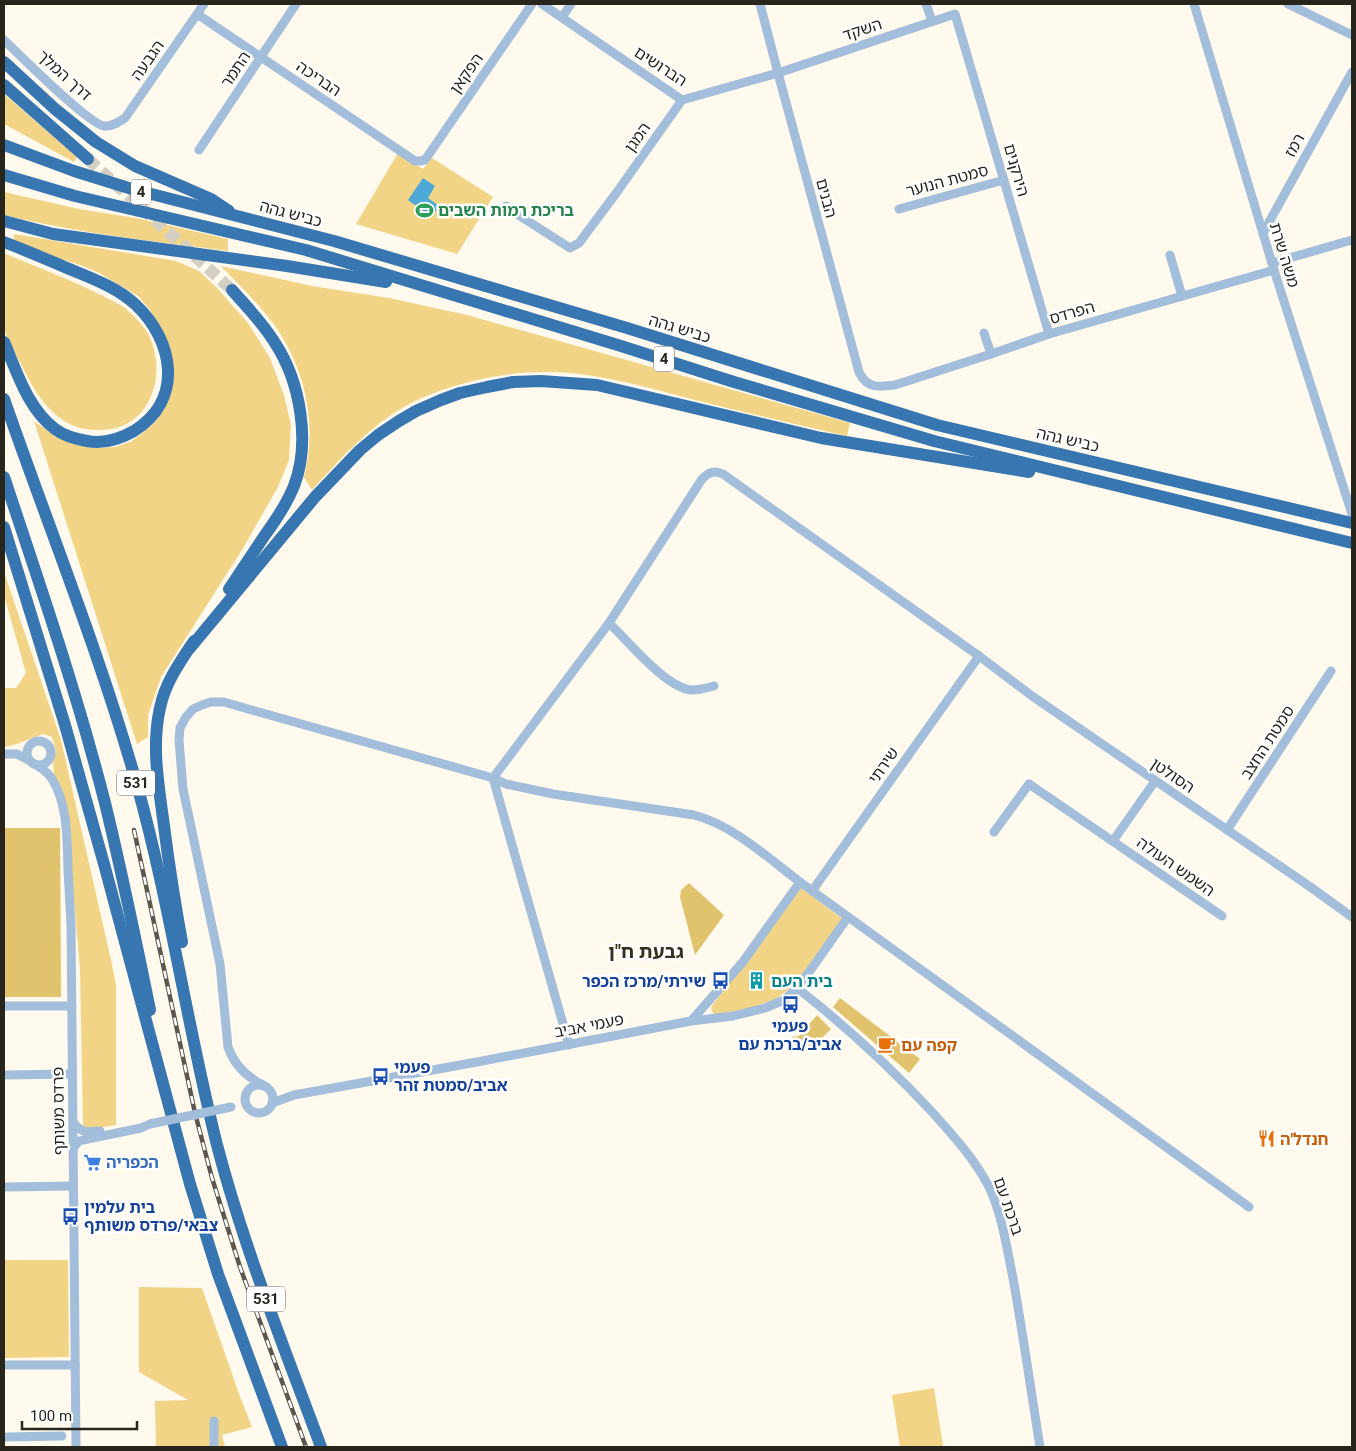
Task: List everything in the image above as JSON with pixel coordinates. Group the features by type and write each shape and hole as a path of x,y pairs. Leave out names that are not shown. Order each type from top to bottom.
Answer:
{"highway":[{"path":"4,62 55,109 96,142 135,166 211,199 237,216"},
{"path":"4,85 88,159"},
{"name":"כביש גהה","path":"4,145 132,190 334,242 619,326 937,425 1352,523"},
{"name":"כביש גהה","path":"4,175 75,196 306,250 934,441 1352,543"},
{"path":"4,221 53,234 368,279 484,304"},
{"path":"4,242 98,281 122,294 134,304 152,323 159,334 168,361 168,382 160,404 140,426 121,437 110,440 100,442 81,440 55,429 40,413 25,391 4,342"},
{"path":"218,1149 174,900 158,782 155,732 160,707 168,684 285,505 294,486 302,451 298,403 294,382 286,362 262,324 232,290"},
{"path":"190,648 315,497 360,450 378,435 416,411 441,400 487,386 513,382 541,381 597,385 821,438 1121,487"},
{"name":"531","path":"4,400 104,678 138,788 218,1149 253,1262 322,1447"},
{"name":"531","path":"4,477 63,656 104,802 125,889 178,1140 190,1184 218,1274 281,1446"},
{"path":"4,527 66,725 178,1140"}],"street":[{"name":"הגבעה","path":"110,126 118,124 125,118 204,4"},
{"name":"התמר","path":"199,150 296,4"},
{"name":"הפקאן","path":"425,160 532,4"},
{"name":"הברושים","path":"542,4 682,100 778,72"},
{"path":"562,18 571,4"},
{"name":"הבנים","path":"760,4 859,372 863,380 870,385 880,386"},
{"path":"926,4 932,22"},
{"name":"משה שרת","path":"1194,4 1273,266 1352,514"},
{"path":"1288,4 1352,36"},
{"name":"הבריכה","path":"197,14 414,161 425,160"},
{"name":"השקד","path":"778,72 955,14"},
{"name":"הירקנים","path":"955,14 1049,334"},
{"name":"דרך המלך","path":"4,40 84,114 103,126 110,126"},
{"name":"רמז","path":"1263,233 1352,72"},
{"name":"המגן","path":"506,206 570,248 579,243 682,100"},
{"name":"סמטת הנוער","path":"899,209 1004,180"},
{"name":"הפרדס","path":"880,386 895,385 1049,334 1182,296 1352,240"},
{"path":"1170,256 1182,296"},
{"path":"984,332 991,354"},
{"name":"הסולטן","path":"610,623 702,479 707,474 717,472 723,474 979,656 1032,696 1352,917"},
{"path":"493,778 610,623 663,677 676,685 690,690 714,686"},
{"name":"שירתי","path":"812,891 979,656"},
{"name":"סמטת החצב","path":"1227,830 1331,671"},
{"path":"73,1122 82,1131 87,1132 150,1124 231,1107 248,1108 256,1112 263,1112 269,1109 272,1103 273,1097 268,1088 255,1081 242,1070 232,1057 228,1047 220,964 183,789 178,740 180,728 186,716 193,709 211,702 224,702 493,778 506,784 553,794 704,818 714,822 752,846 1249,1207"},
{"path":"4,754 17,754 34,741 42,740 51,748 50,760 43,764 32,762 27,754 28,747"},
{"name":"פרדס משותף","path":"17,754 32,762 51,777"},
{"name":"פרדס משותף","path":"50,760 51,777 60,798 66,822 71,926 76,1447"},
{"path":"493,778 569,1044"},
{"name":"השמש העולה","path":"1113,841 1155,781"},
{"name":"השמש העולה","path":"994,832 1028,784 1222,916"},
{"path":"691,1021 746,957 800,882"},
{"name":"פעמי אביב","path":"272,1103 294,1095 691,1021 733,1016 766,1008 784,1000 797,988 848,916"},
{"name":"ברכת עם","path":"797,988 892,1070 954,1137 974,1162 990,1188 1004,1234 1009,1259 1040,1447"},
{"path":"4,1006 72,1006"},
{"path":"242,1070 246,1084 245,1102 248,1108"},
{"path":"4,1075 72,1074"},
{"path":"231,1107 242,1099 249,1089 255,1085 268,1088"},
{"name":"פעמי אביב","path":"268,1088 278,1094 294,1095"},
{"path":"73,1148 79,1141 141,1128 150,1124"},
{"path":"4,1187 73,1186"},
{"path":"4,1365 75,1365"},
{"path":"214,1421 214,1447"},
{"path":"4,1437 62,1436"}],"shaded area":[{"path":"4,94 77,157 74,162 4,124"},
{"name":"בריכת רמות השבים","path":"398,153 423,169 432,158 493,197 457,254 356,224"},
{"path":"4,192 79,209 141,219 228,239 228,251 87,232 4,215"},
{"path":"14,234 176,261 199,271 248,323 270,358 284,395 291,425 289,460 278,487 242,550 161,677 148,715 148,737 137,744 34,421 56,437 76,445 96,448 116,447 132,441 156,421 166,405 161,328 150,310 138,296 99,273 83,266 14,244"},
{"path":"4,253 116,303 125,308 143,327 151,340 155,356 156,372 154,387 149,401 141,413 130,422 116,428 99,430 82,428 71,425 62,419 51,411 41,399 25,373 4,328"},
{"path":"221,266 312,286 389,298 467,315 850,423 847,436 607,378 544,372 511,374 495,376 446,389 400,409 372,429 312,490 304,477 310,437 309,416 306,396 293,357 272,322"},
{"path":"4,572 61,740 111,960 116,985 116,1125 92,1129 83,1127 80,970 66,809 54,776 53,762 56,751 52,737 43,734 4,747 4,688 16,688 26,673 4,595"},
{"path":"4,828 60,828 61,997 4,997"},
{"path":"689,883 724,915 695,955 680,897 681,890"},
{"path":"801,888 843,919 794,985 776,999 730,1013 717,1015 712,1012 711,1007"},
{"path":"840,998 920,1059 909,1073 833,1007"},
{"path":"817,1015 831,1029 814,1046 797,1051 792,1037 799,1036"},
{"path":"4,1260 68,1260 69,1357 4,1358"},
{"path":"139,1287 202,1288 252,1427 222,1435 225,1447 156,1447 155,1401 188,1400 139,1372"},
{"path":"934,1388 943,1446 900,1447 892,1395"}],"water":[{"path":"423,178 435,186 428,198 439,206 432,217 408,200"}],"tunnel":[{"path":"88,159 232,290"}],"railway":[{"path":"134,830 195,1113 212,1178 240,1267 306,1447"}],"place":[{"name":"בריכת רמות השבים","path":"424,210"},
{"name":"שירתי/מרכז הכפר","path":"720,981"},
{"name":"בית העם","path":"757,981"},
{"name":"פעמי אביב/ברכת עם","path":"790,1004"},
{"name":"קפה עם","path":"887,1045"},
{"name":"פעמי אביב/סמטת זהר","path":"380,1076"},
{"name":"חנדל'ה","path":"1266,1139"},
{"name":"הכפריה","path":"92,1162"},
{"name":"בית עלמין צבאי/פרדס משותף","path":"70,1216"}],"district":[{"name":"גבעת ח\"ן","path":"646,951"}]}
